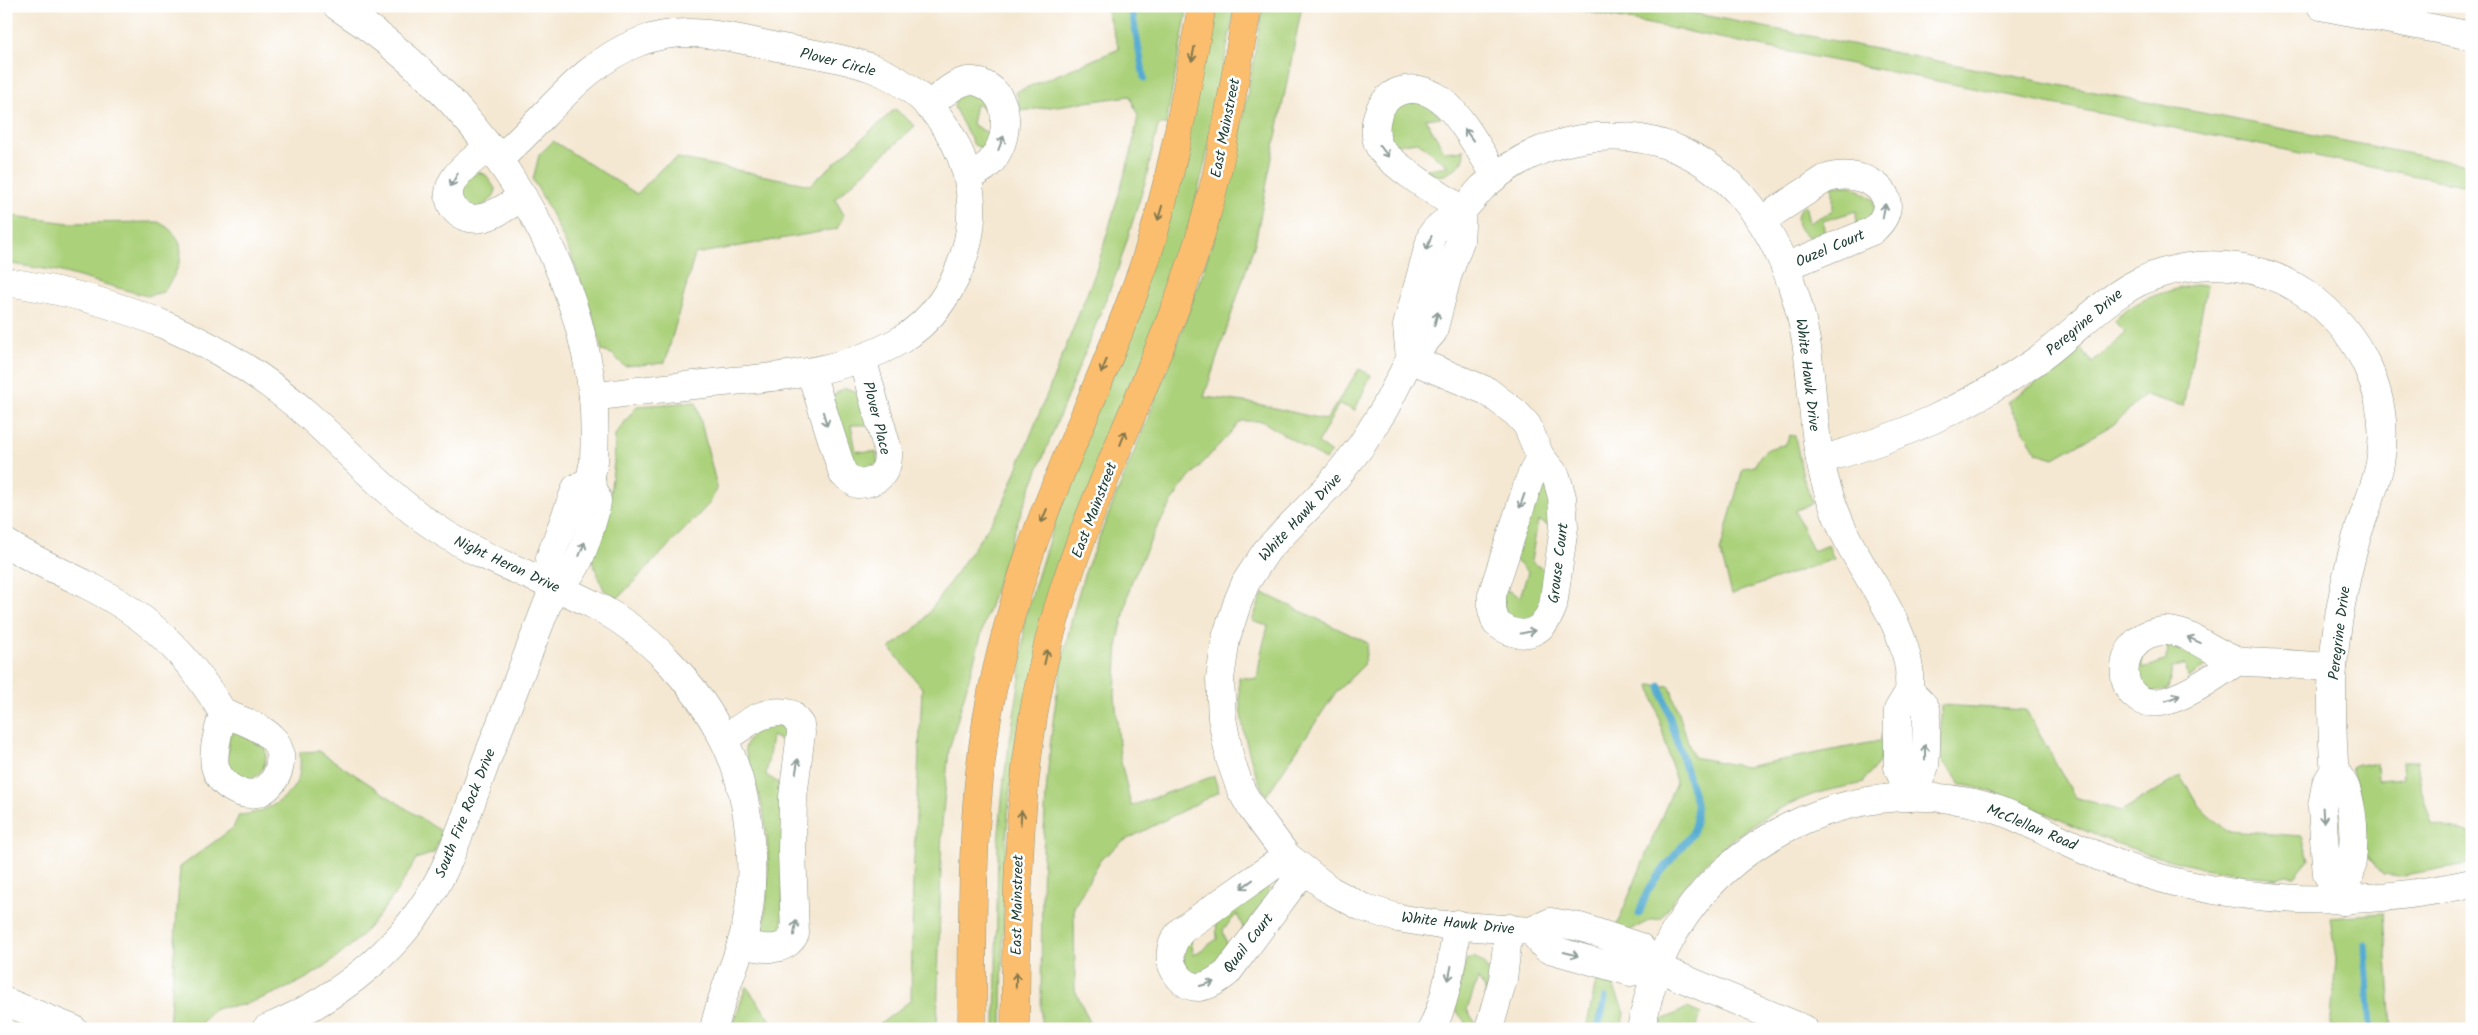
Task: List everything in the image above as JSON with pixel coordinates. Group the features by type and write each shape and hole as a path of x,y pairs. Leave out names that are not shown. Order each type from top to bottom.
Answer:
{"main road":[{"path":"972,1029 975,818 985,733 997,669 1036,538 1129,304 1153,237 1173,161 1202,6"},
{"name":"East Mainstreet","path":"1015,1029 1020,827 1026,764 1044,663 1061,600 1076,556 1175,308 1198,241 1220,158 1248,6"}],"street":[{"path":"337,6 385,39 424,73 461,111 494,153 523,197 558,270 578,324 593,396 595,444 591,480 576,488 550,558 554,587"},
{"path":"2321,6 2472,36"},
{"name":"Plover Circle","path":"494,153 612,54 641,41 675,33 691,32 724,36 871,68 900,83 928,106 949,132 968,178 972,216 970,238 959,272 950,290 930,317 904,338 862,358 811,372 593,396"},
{"path":"928,106 956,84 968,81 979,82 996,93 1005,114 1004,135 1001,146 988,166 968,178"},
{"path":"1462,210 1404,169 1379,147 1376,138 1376,124 1384,101 1393,92 1414,89 1428,92 1441,99 1450,109 1496,176"},
{"name":"White Hawk Drive","path":"1658,968 1630,972 1546,948 1520,929 1417,922 1362,907 1330,890 1295,863 1252,809 1241,790 1230,759 1220,695 1226,638 1238,601 1257,564 1278,538 1345,468 1385,408 1410,359 1433,332 1460,241 1462,210 1496,176 1528,156 1565,142 1600,137 1638,140 1676,150 1709,166 1746,198 1762,220 1785,267 1797,301 1806,343 1811,400 1820,460 1828,490 1847,538 1896,625 1909,667 1910,690 1926,709 1925,765 1910,797"},
{"path":"494,153 465,166 453,179 450,196 454,209 467,218 482,218 523,197"},
{"name":"Ouzel Court","path":"1762,220 1825,179 1835,176 1846,174 1866,179 1880,189 1885,196 1885,215 1881,223 1872,231 1785,267"},
{"name":"Peregrine Drive","path":"1820,460 1883,442 1970,401 2040,358 2112,296 2138,281 2172,270 2199,265 2231,266 2268,275 2297,288 2313,299 2349,334 2366,360 2372,376 2380,414 2382,452 2345,581 2333,667 2332,710 2335,769 2344,785 2349,802 2354,860 2344,901"},
{"name":"Night Heron Drive","path":"6,282 97,300 162,323 203,342 252,372 305,412 401,501 435,527 474,550 615,616 646,641 689,685 724,739 735,772 750,837 751,889 742,944 714,1029"},
{"name":"Plover Place","path":"811,372 843,474 857,484 874,482 880,478 885,470 888,461 888,451 862,358"},
{"name":"Grouse Court","path":"1410,359 1467,381 1503,401 1526,425 1540,456 1556,476 1564,505 1564,527 1557,583 1549,620 1541,628 1533,632 1514,634 1496,623 1492,610 1492,595 1528,481 1540,456"},
{"path":"6,543 102,593 150,624 187,660 223,713"},
{"name":"South Fire Rock Drive","path":"266,1029 310,1019 345,986 381,957 406,929 434,888 454,844 554,587"},
{"path":"2238,661 2333,667"},
{"path":"724,739 750,722 773,712 791,714 800,725 802,734 793,812 795,934 790,943 783,948 772,949 742,944"},
{"name":"McClellan Road","path":"1641,1029 1651,985 1667,946 1691,908 1722,873 1754,847 1796,823 1835,808 1881,798 1944,798 1992,808 2119,865 2187,885 2260,897 2344,901 2410,895 2472,884"},
{"name":"Quail Court","path":"1295,863 1227,973 1216,981 1199,987 1183,981 1177,974 1170,958 1175,938 1182,930 1295,863"},
{"path":"1432,1029 1442,1007 1457,924"},
{"path":"1490,1029 1503,979 1520,929"},
{"path":"1658,968 1804,1029"},
{"path":"6,1002 73,1029"}],"green space":[{"path":"1105,6 1188,6 1166,124 1158,126 1146,179 1118,269 1018,520 986,618 949,750 942,823 937,1029 874,1029 911,1000 913,880 922,688 890,648 921,624 1002,507 1096,271 1131,153 1138,116 1130,96 1021,111 1016,92 1119,49"},
{"path":"1215,6 1235,6 1207,155 1187,234 1017,731 1006,842 1002,1029 995,1029 998,843 1004,778 1020,678 1025,617"},
{"path":"1263,6 1302,6 1255,243 1204,397 1253,403 1326,420 1359,369 1371,375 1355,410 1339,404 1318,443 1331,453 1325,460 1262,421 1241,421 1181,487 1155,531 1131,583 1118,641 1115,694 1120,757 1131,806 1214,776 1219,792 1122,842 1101,859 1074,907 1075,990 1093,1029 1041,1029 1043,857 1050,743 1058,686 1069,630 1084,575 1159,389 1211,247 1236,151"},
{"path":"1558,6 1657,6 2472,166 2472,187"},
{"path":"962,92 986,98 994,115 976,104 972,124 991,135 986,146 982,148 974,145 954,107 955,101"},
{"path":"1423,102 1442,117 1425,119 1445,152 1464,150 1463,162 1447,174 1439,176 1429,172 1427,169 1448,166 1418,142 1392,145 1388,141 1389,113 1396,103"},
{"path":"895,109 915,126 835,199 844,215 837,229 695,254 665,363 624,366 612,354 602,351 574,263 555,221 533,180 539,155 553,141 637,194 662,168 678,158 810,185"},
{"path":"478,172 486,175 496,190 489,202 477,208 462,202 462,182"},
{"path":"1833,186 1852,186 1874,200 1874,215 1857,225 1856,211 1823,221 1825,239 1810,237 1800,228 1797,216 1805,204 1809,223 1833,210"},
{"path":"6,215 69,223 158,222 169,229 176,237 180,245 179,263 170,283 163,292 147,296 58,271 6,263"},
{"path":"2195,285 2207,286 2183,406 2145,395 2114,424 2054,458 2037,453 2007,402 2051,373 2081,348 2092,363 2126,333 2114,321 2132,307 2162,293"},
{"path":"843,389 850,389 859,395 865,406 870,425 851,425 856,451 876,452 878,463 855,473 832,400 834,395"},
{"path":"696,402 717,487 710,503 618,598 604,590 590,556 610,494 615,435 637,406"},
{"path":"1790,435 1795,436 1803,477 1813,503 1795,511 1813,551 1828,545 1834,559 1732,594 1720,551 1743,468 1755,466 1760,456 1766,450 1785,445"},
{"path":"1540,482 1547,482 1553,527 1538,521 1531,561 1548,573 1541,612 1529,622 1507,618 1502,595 1505,589 1520,597 1528,572 1514,559"},
{"path":"1263,593 1368,643 1364,665 1336,692 1266,796 1254,769 1246,742 1241,714 1239,685 1239,677 1257,679 1268,626 1252,621"},
{"path":"2168,643 2185,647 2212,662 2188,678 2186,664 2172,668 2168,690 2151,692 2136,680 2136,663 2142,655 2142,669 2167,660"},
{"path":"1650,685 1670,686 1693,757 1746,767 1884,740 1880,761 1864,780 1864,783 1812,795 1789,804 1746,829 1707,861 1690,880 1661,919 1651,920 1626,932 1616,927 1676,782"},
{"path":"1941,705 2026,710 2075,797 2121,811 2181,776 2199,806 2227,831 2302,836 2309,859 2295,876 2286,875 2277,878 2226,872 2177,862 2104,839 2007,797 1976,787 1959,784 1955,775 1941,760"},
{"path":"787,724 791,745 772,736 766,775 785,787 782,934 771,936 764,933 763,928 768,880 768,847 764,815 745,748 756,731 767,726"},
{"path":"233,730 265,748 264,766 257,776 246,779 239,778 227,767 229,733"},
{"path":"319,751 442,832 434,853 416,859 405,879 378,916 363,934 329,964 310,976 272,994 242,1005 215,1009 197,1028 169,1029 180,867 233,828 239,815 266,809 283,799 295,785 299,776 300,752"},
{"path":"2402,761 2417,761 2422,793 2432,824 2472,833 2472,863 2399,876 2384,874 2363,851 2360,796 2351,768 2357,765 2377,763 2378,780 2403,778"},
{"path":"1268,886 1270,892 1244,930 1237,914 1223,930 1229,951 1221,962 1213,970 1203,974 1189,972 1184,964 1184,943 1190,937 1194,955 1217,939 1216,920"},
{"path":"2384,913 2392,1029 2330,1029 2336,960 2330,917"},
{"path":"1474,957 1484,964 1489,972 1489,988 1487,994 1478,978 1467,1010 1479,1028 1462,1029 1465,1022 1454,1008 1466,960"},
{"path":"1598,972 1609,976 1625,1013 1622,1029 1586,1029"},
{"path":"746,986 777,1029 732,1029"},
{"path":"1687,1008 1701,1014 1696,1029 1660,1029 1661,1021"}],"waterway":[{"path":"1131,6 1144,78"},
{"path":"1639,914 1647,892 1692,834 1696,819 1696,802 1660,686"},
{"path":"2365,944 2370,1029"},
{"path":"1598,1029 1605,998"}]}
